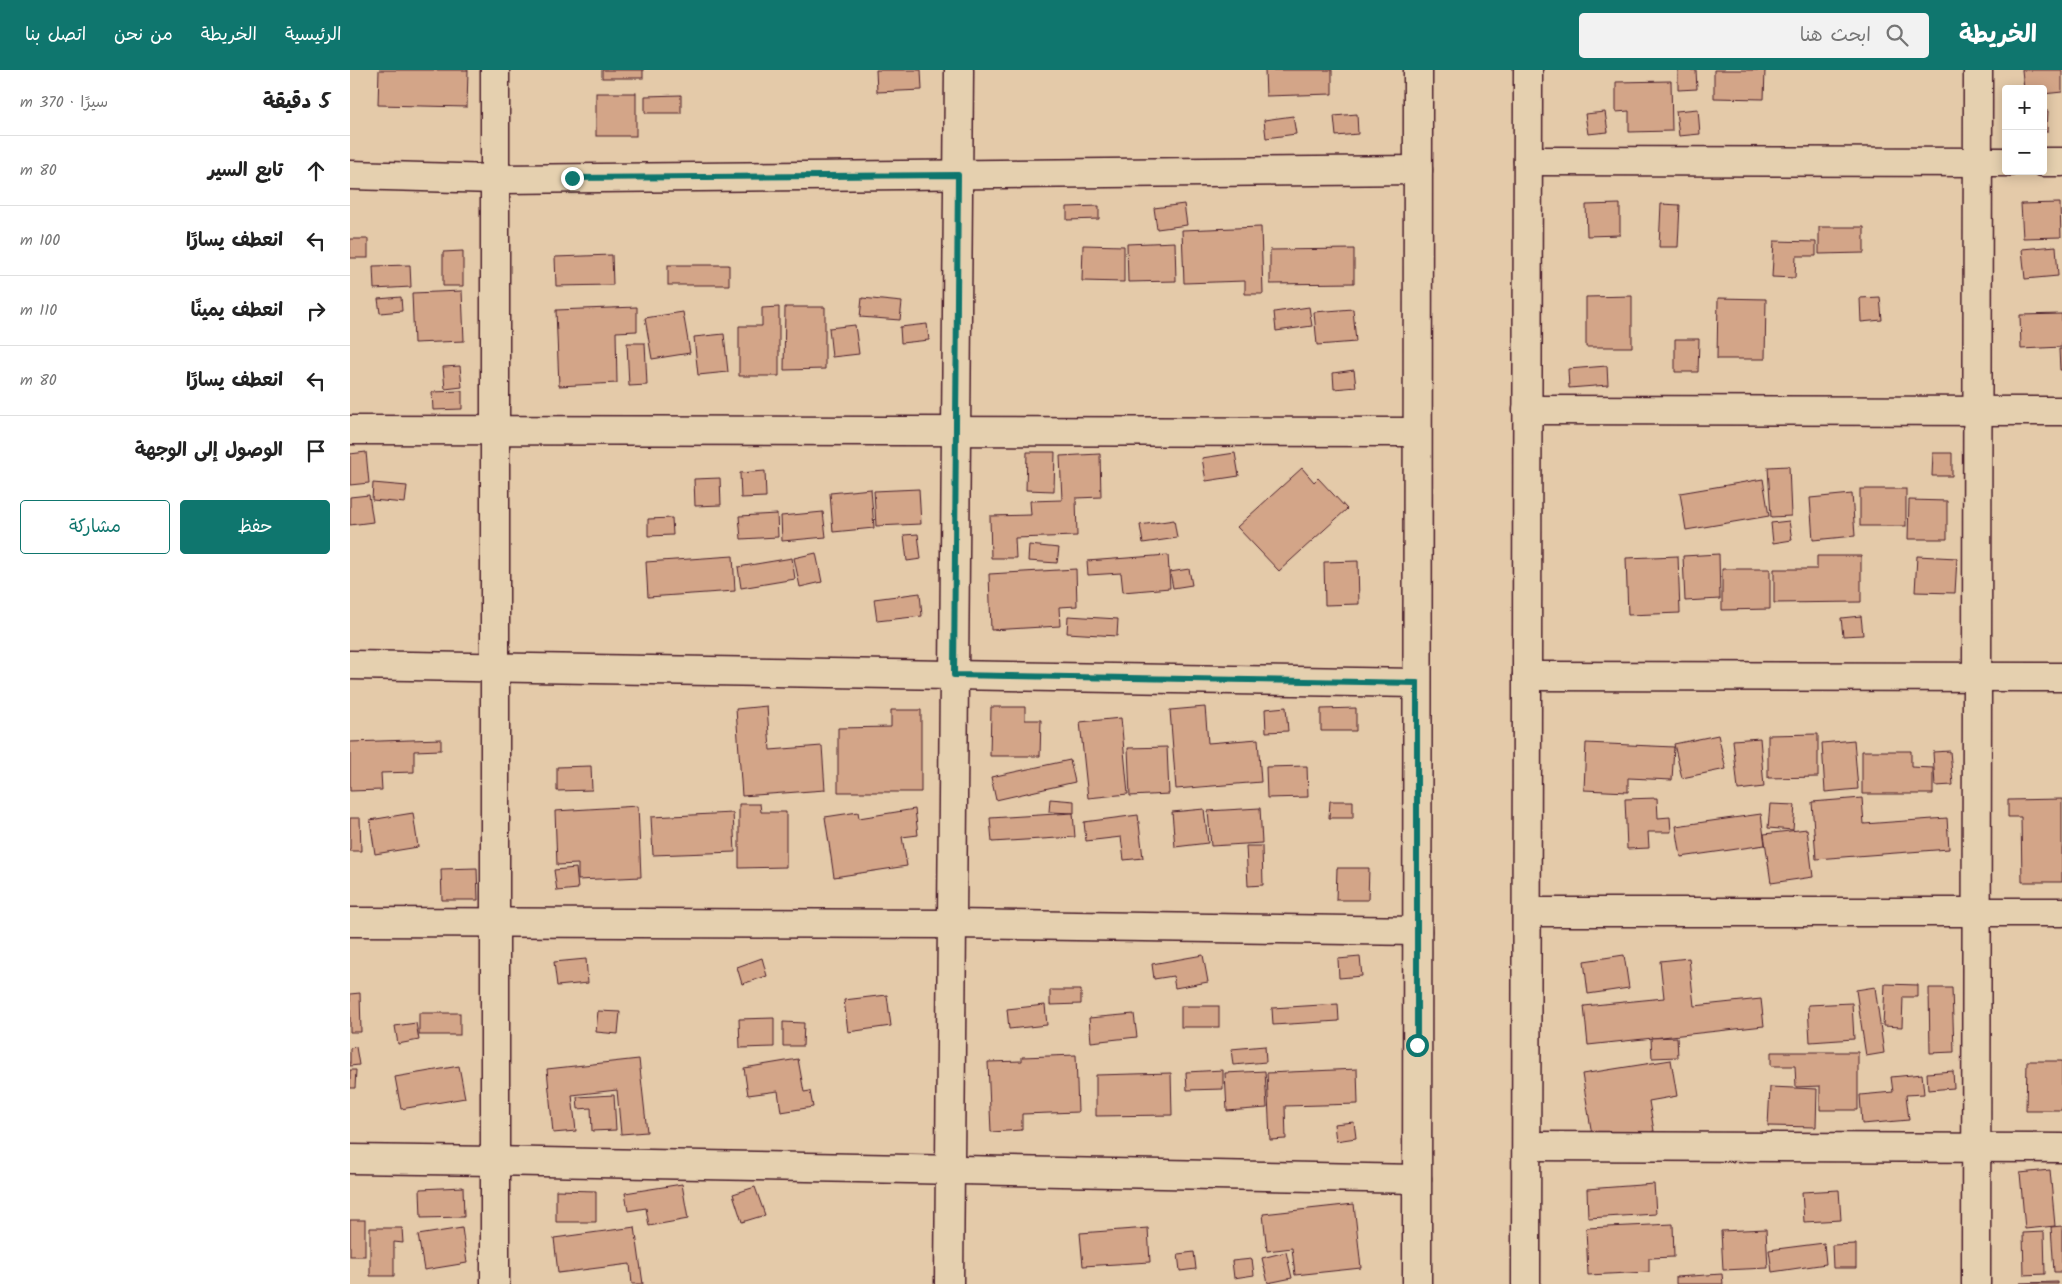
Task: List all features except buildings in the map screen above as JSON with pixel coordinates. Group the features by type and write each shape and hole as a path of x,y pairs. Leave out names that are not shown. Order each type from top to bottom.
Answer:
{"street":[{"path":"495,70 495,1284"},
{"path":"949,1284 959,70"},
{"path":"1417,1284 1418,70"},
{"path":"1526,1284 1528,70"},
{"path":"1976,1284 1978,70"},
{"path":"1528,161 2002,162"},
{"path":"2047,162 2062,162"},
{"path":"350,175 495,179 1418,170"},
{"path":"1527,410 2062,411"},
{"path":"350,430 1418,432"},
{"path":"350,665 1417,683"},
{"path":"1527,676 2062,677"},
{"path":"1526,912 2062,912"},
{"path":"350,922 951,924 1417,931"},
{"path":"1527,1146 2062,1148"},
{"path":"350,1159 495,1160 1417,1179"}],"route":[{"path":"572,178 958,175 954,675 1417,683 1417,1045"}]}
